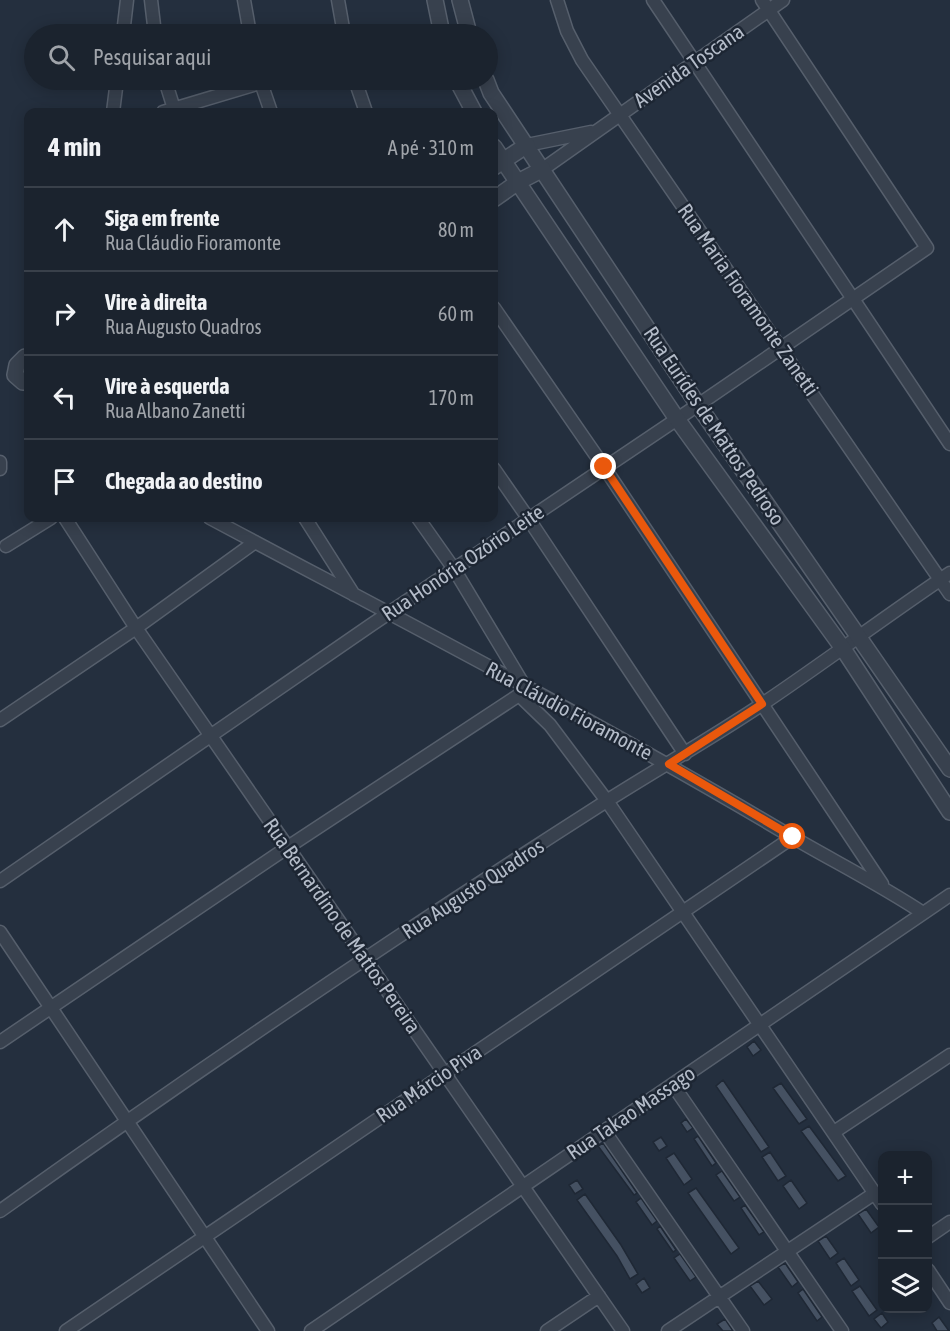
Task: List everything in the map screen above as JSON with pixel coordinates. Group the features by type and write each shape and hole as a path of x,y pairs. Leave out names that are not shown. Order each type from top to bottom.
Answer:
{"street":[{"path":"124,24 127,0"},
{"path":"151,0 154,24"},
{"path":"244,0 248,24"},
{"path":"338,0 342,24"},
{"path":"435,0 438,24"},
{"path":"460,0 466,24"},
{"name":"Rua Maria Fioramonte Zanetti","path":"556,0 567,31 582,60 780,347 946,576 950,594"},
{"path":"653,0 950,444"},
{"name":"Avenida Toscana","path":"498,196 543,169 694,63 765,5 783,0"},
{"name":"Rua Honória Ozório Leite","path":"0,881 528,518 927,248 765,5"},
{"path":"114,108 116,90"},
{"path":"167,90 170,108"},
{"path":"180,108 234,90"},
{"path":"266,90 270,108"},
{"path":"358,90 365,108"},
{"path":"462,90 472,108"},
{"name":"Rua Eurídes de Mattos Pedroso","path":"490,90 698,405 950,769"},
{"name":"Avenida Toscana","path":"498,164 527,145 595,131"},
{"name":"Rua Eurídes de Mattos Pedroso","path":"498,164 518,182 677,419 842,647 950,812"},
{"path":"498,314 604,467 883,886"},
{"path":"24,359 17,365 15,375 24,382"},
{"path":"0,462 0,469"},
{"path":"498,475 685,754"},
{"path":"6,546 45,522"},
{"name":"Rua Bernardino de Mattos Pereira","path":"68,522 136,628 623,1331"},
{"name":"Rua Cláudio Fioramonte","path":"218,522 354,595 522,691 669,764 793,837 883,886 923,913"},
{"path":"308,522 354,595"},
{"path":"421,522 454,569 522,691 607,801 878,1198"},
{"path":"0,720 136,628 255,542"},
{"name":"Rua Augusto Quadros","path":"0,1211 127,1121 366,960 607,801 762,704 946,576"},
{"path":"0,1042 522,691"},
{"name":"Rua Márcio Piva","path":"66,1331 793,837"},
{"name":"Rua Takao Massago","path":"311,1331 950,895"},
{"path":"0,932 268,1331"},
{"path":"834,1132 950,1055"},
{"path":"673,1085 842,1331"},
{"path":"605,1132 743,1331"},
{"path":"669,1331 875,1193"},
{"path":"932,1234 950,1222"},
{"path":"932,1277 950,1303"},
{"path":"547,1331 599,1296"}],"building":[{"path":"754,1041 761,1050 753,1056 747,1047"},
{"path":"723,1080 769,1147 761,1152 716,1086"},
{"path":"781,1083 807,1119 799,1124 773,1088"},
{"path":"686,1119 693,1128 687,1132 681,1123"},
{"path":"809,1126 846,1176 838,1181 801,1131"},
{"path":"698,1136 716,1163 712,1166 694,1139"},
{"path":"661,1137 667,1146 659,1151 653,1142"},
{"path":"603,1143 637,1193 634,1195 598,1146"},
{"path":"770,1152 786,1176 778,1181 762,1157"},
{"path":"674,1153 692,1179 684,1185 666,1158"},
{"path":"722,1171 740,1197 734,1201 716,1175"},
{"path":"577,1180 583,1189 575,1194 569,1185"},
{"path":"791,1180 807,1203 799,1209 783,1186"},
{"path":"696,1188 739,1248 731,1254 688,1193"},
{"path":"585,1194 621,1245 638,1274 630,1279 617,1256 577,1200"},
{"path":"641,1198 657,1221 652,1225 636,1202"},
{"path":"745,1205 764,1232 759,1235 741,1208"},
{"path":"866,1209 878,1228 871,1233 858,1214"},
{"path":"660,1226 676,1250 673,1252 657,1229"},
{"path":"826,1236 838,1253 830,1259 818,1241"},
{"path":"680,1254 696,1277 690,1281 674,1258"},
{"path":"844,1258 859,1280 851,1286 836,1263"},
{"path":"785,1263 798,1282 792,1287 778,1267"},
{"path":"644,1278 650,1288 642,1293 636,1284"},
{"path":"758,1281 772,1299 764,1305 750,1286"},
{"path":"860,1286 877,1310 869,1316 852,1291"},
{"path":"803,1289 822,1317 817,1321 798,1293"},
{"path":"882,1313 888,1322 881,1328 874,1319"},
{"path":"939,1317 949,1331 937,1331 932,1323"},
{"path":"725,1319 733,1331 723,1331 717,1324"}],"route":[{"path":"604,467 762,704 669,764 793,837"}]}
